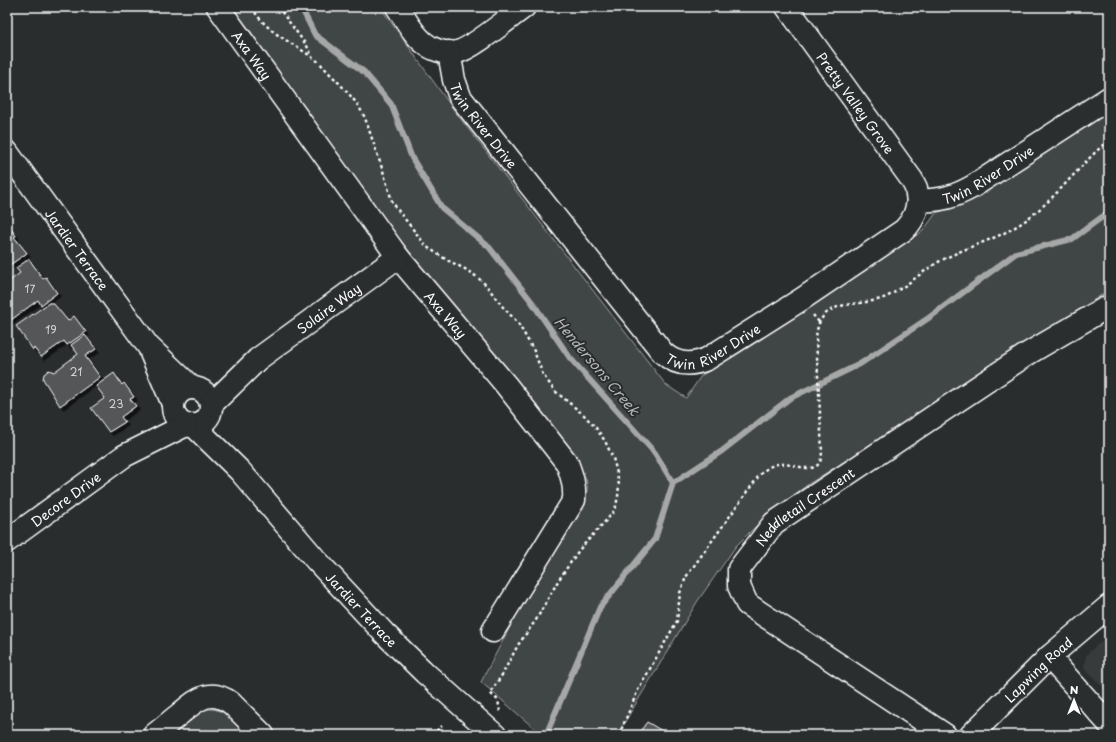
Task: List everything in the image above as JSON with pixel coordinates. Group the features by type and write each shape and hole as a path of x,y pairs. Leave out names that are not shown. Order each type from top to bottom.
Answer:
{"street":[{"name":"Axa Way","path":"218,7 398,257 506,385 567,463 575,488 574,500 493,631"},
{"path":"397,7 421,41 433,49 449,52 458,52 470,46 524,7"},
{"name":"Pretty Valley Grove","path":"787,7 912,180 916,188 918,201"},
{"name":"Twin River Drive","path":"449,52 454,80 460,98 663,353 668,358 682,363 698,363 707,359 802,299 904,230 912,221 917,211 918,201 951,198 967,190 1109,98"},
{"name":"Jardier Terrace","path":"7,152 148,346 203,398 240,471"},
{"name":"Solaire Way","path":"203,398 398,257"},
{"name":"Neddletail Crescent","path":"945,735 747,604 739,586 739,569 774,522 1029,353 1109,306"},
{"name":"Jardier Terrace","path":"148,346 172,406"},
{"path":"187,388 203,398 208,416 204,421 189,425 176,418 172,406 177,394 187,388"},
{"name":"Decore Drive","path":"7,541 124,456 172,406"},
{"name":"Jardier Terrace","path":"189,425 240,471 316,560 384,633 425,673 495,735"},
{"name":"Decore Drive","path":"124,456 189,425"},
{"name":"Lapwing Road","path":"971,735 1049,657 1109,606"},
{"path":"1049,657 1109,724"},
{"path":"154,735 200,698 213,696 226,699 263,735"}],"path":[{"path":"278,7 307,46 313,57"},
{"path":"619,735 638,690 677,621 680,593 686,577 749,489 758,477 771,466 786,464 806,469 815,467 821,461 822,451 816,338 819,322 830,310 837,306 867,303 886,297 944,259 1006,232 1024,222 1047,203 1077,170 1109,140"},
{"path":"432,735 442,726"}],"shaded area":[{"path":"231,7 380,7 456,113 666,385 686,398 701,376 923,231 936,213 967,202 1109,109 1109,290 917,416 810,483 768,514 736,546 697,602 617,735 542,735 481,682 524,600 583,504 587,489 587,482 584,474 571,455 375,208"},
{"path":"1109,634 1109,694 1084,668 1086,655"},
{"path":"209,709 221,711 226,714 248,735 170,735 195,714"}],"building":[{"path":"7,223 16,236 14,237 27,253 7,267"},
{"path":"29,259 43,279 46,277 57,293 41,305 38,300 7,323 7,283 20,273 16,268"},
{"path":"49,303 53,303 68,321 74,316 86,332 67,345 64,341 41,357 34,348 33,350 16,326"},
{"path":"85,335 96,349 85,356 100,377 60,406 43,379 44,374 49,370 54,372 78,354 71,345"},
{"path":"114,373 122,385 124,383 134,397 130,399 136,406 121,417 125,422 109,432 91,408 105,398 96,386"},
{"path":"647,722 669,735 638,735"}],"waterway":[{"name":"Hendersons Creek","path":"301,7 315,35 364,72 391,104 412,158 442,208 489,247 532,302 570,358 655,453 673,483 655,539 600,607 546,735"},
{"path":"673,483 722,451 790,398 860,364 930,317 1016,253 1072,239 1109,212"}]}
